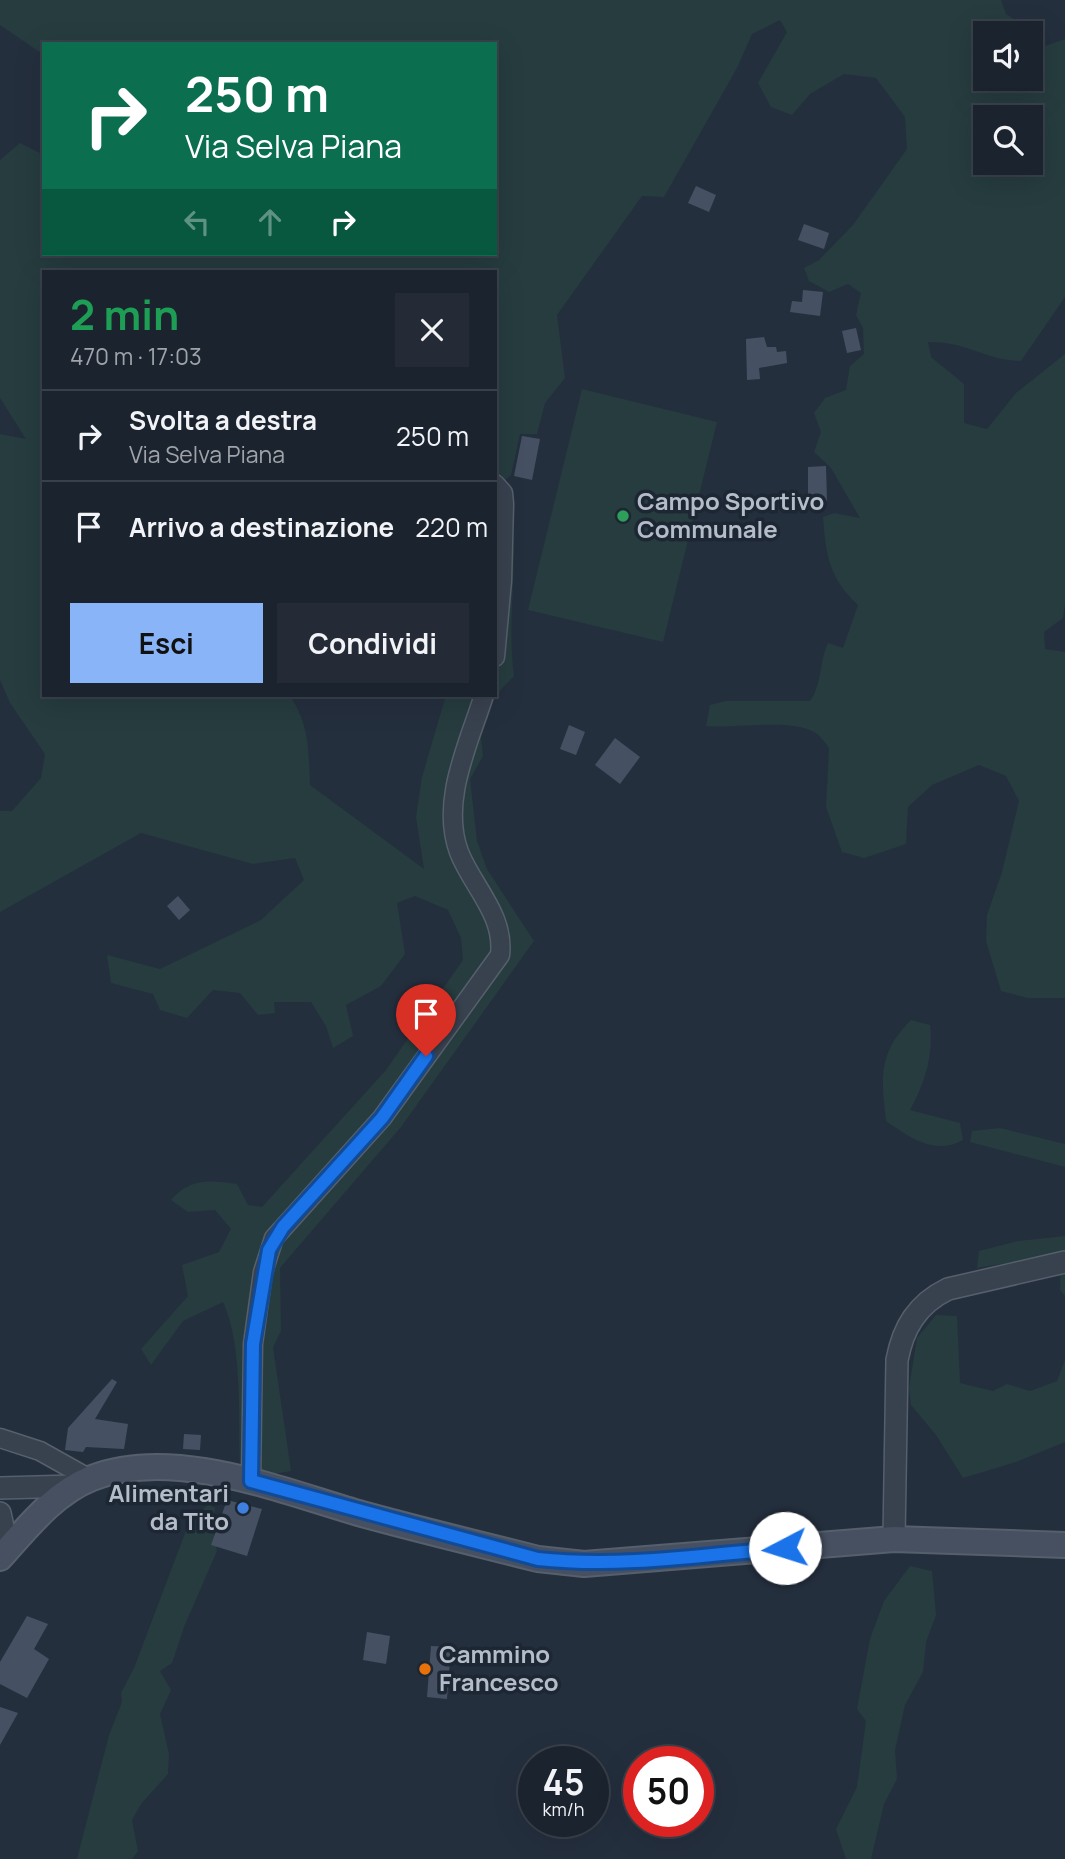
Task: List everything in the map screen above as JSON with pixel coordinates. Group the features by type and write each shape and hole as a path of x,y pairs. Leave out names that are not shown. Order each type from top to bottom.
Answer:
{"main road":[{"path":"1,1556 32,1524 82,1483 142,1467 172,1468 251,1481 538,1559 584,1564 894,1539 1065,1545"}],"street":[{"path":"497,486 503,493 505,504 497,626"},
{"path":"251,1481 253,1344 263,1272 274,1238 382,1118 500,954 501,935 459,852 454,829 453,799 483,697"},
{"path":"894,1539 897,1360 901,1338 910,1320 934,1296 948,1289 1065,1262"},
{"path":"0,1438 40,1451 82,1483"},
{"path":"5,1488 82,1483"},
{"path":"0,1513 15,1524 32,1524 29,1505 5,1488"},
{"path":"0,1513 5,1536 1,1556"}],"green space":[{"path":"0,0 1001,0 1006,14 1017,21 973,21 973,91 1043,91 1043,47 1065,39 1065,297 1021,361 997,358 954,345 928,342 931,357 964,384 964,423 987,429 1016,393 1065,354 1065,605 1063,618 1044,632 1045,649 1065,652 1065,998 1028,998 1001,991 986,941 987,915 1002,872 1019,801 1006,776 979,765 932,785 908,807 906,844 864,858 842,852 826,807 829,748 818,735 791,726 706,726 710,705 726,701 810,701 817,688 828,643 843,648 858,605 841,585 831,566 823,517 834,513 860,518 831,468 814,452 821,432 814,413 825,398 846,390 850,366 864,354 863,328 856,315 861,293 848,284 829,292 809,281 804,268 819,260 853,225 907,149 905,117 876,78 844,74 810,94 792,115 771,107 758,83 787,32 780,20 752,34 738,66 664,197 642,196 557,315 565,378 545,403 537,434 520,434 511,475 504,481 497,479 497,270 42,270 42,697 290,697 304,726 310,785 424,869 416,817 422,777 445,697 495,697 481,737 483,756 470,779 477,841 487,869 534,941 401,1127 280,1268 281,1331 273,1347 291,1471 273,1474 240,1465 237,1360 223,1302 183,1321 151,1365 141,1349 188,1296 182,1265 219,1252 231,1229 215,1210 188,1212 171,1200 193,1184 218,1182 237,1184 248,1205 262,1207 386,1070 463,960 461,938 448,910 415,896 397,903 405,954 381,986 346,1005 353,1036 333,1048 326,1026 311,1002 274,1002 275,1013 258,1015 240,993 213,990 187,1018 160,1010 153,994 111,983 107,955 160,969 261,920 304,880 295,858 253,864 141,833 0,912 0,811 12,811 41,778 45,754 10,703 0,680 0,434 26,439 0,398 0,160 20,143 42,154 42,256 497,256 497,42 42,42 42,54 0,25"},
{"name":"Campo Sportivo Communale","path":"582,389 717,422 663,642 528,610"},
{"path":"497,493 510,503 513,524 514,676 497,694"},
{"path":"911,1020 930,1025 931,1047 920,1090 910,1110 960,1123 963,1140 953,1144 942,1146 923,1142 886,1121 884,1066 892,1044"},
{"path":"1000,1128 1065,1144 1065,1167 970,1142 972,1131"},
{"path":"1065,1236 1065,1296 1060,1290 1061,1254 977,1268 979,1251 1018,1241"},
{"path":"936,1315 957,1316 960,1383 993,1391 1007,1384 1030,1391 1057,1381 1065,1360 1065,1442 1016,1462 963,1478 936,1435 911,1405 909,1388 917,1338"},
{"path":"209,1504 215,1508 212,1524 217,1551 184,1627 172,1663 160,1671 171,1690 160,1714 169,1754 168,1774 141,1804 132,1820 138,1851 132,1859 77,1859 109,1735 122,1702 121,1693 134,1668 190,1520"},
{"path":"910,1566 932,1571 936,1615 926,1642 923,1672 905,1705 895,1750 897,1779 884,1804 871,1859 846,1859 836,1829 857,1787 866,1721 857,1709 870,1639 884,1601"}],"building":[{"path":"696,186 716,195 709,212 688,203"},
{"path":"804,224 829,233 824,249 798,240"},
{"path":"803,290 823,292 820,316 790,312 792,301 802,302"},
{"path":"856,328 861,350 847,353 842,331"},
{"path":"764,337 767,347 776,347 777,352 786,351 787,363 759,368 760,379 747,380 746,339"},
{"path":"522,436 540,439 532,480 514,476"},
{"path":"826,466 827,501 808,501 808,467"},
{"path":"569,725 585,732 576,755 560,749"},
{"path":"615,738 640,757 620,784 595,765"},
{"path":"178,896 190,910 179,920 167,906"},
{"path":"112,1379 117,1382 95,1419 128,1424 124,1449 86,1447 83,1452 65,1450 68,1428"},
{"path":"184,1434 201,1435 200,1450 183,1449"},
{"path":"227,1500 262,1509 247,1556 211,1545"},
{"path":"27,1616 48,1624 34,1649 49,1659 27,1698 0,1684 0,1662"},
{"path":"367,1632 390,1636 386,1664 363,1660"},
{"path":"431,1646 451,1647 447,1699 427,1697"},
{"path":"0,1707 18,1713 0,1745"}],"place":[{"name":"Campo Sportivo Communale","path":"623,516"},
{"name":"Alimentari da Tito","path":"243,1508"},
{"name":"Cammino Francesco","path":"425,1669"}],"route":[{"path":"426,1056 382,1118 283,1227 269,1250 263,1272 253,1344 251,1481 363,1514 538,1559 584,1564 632,1562 785,1548"}]}
